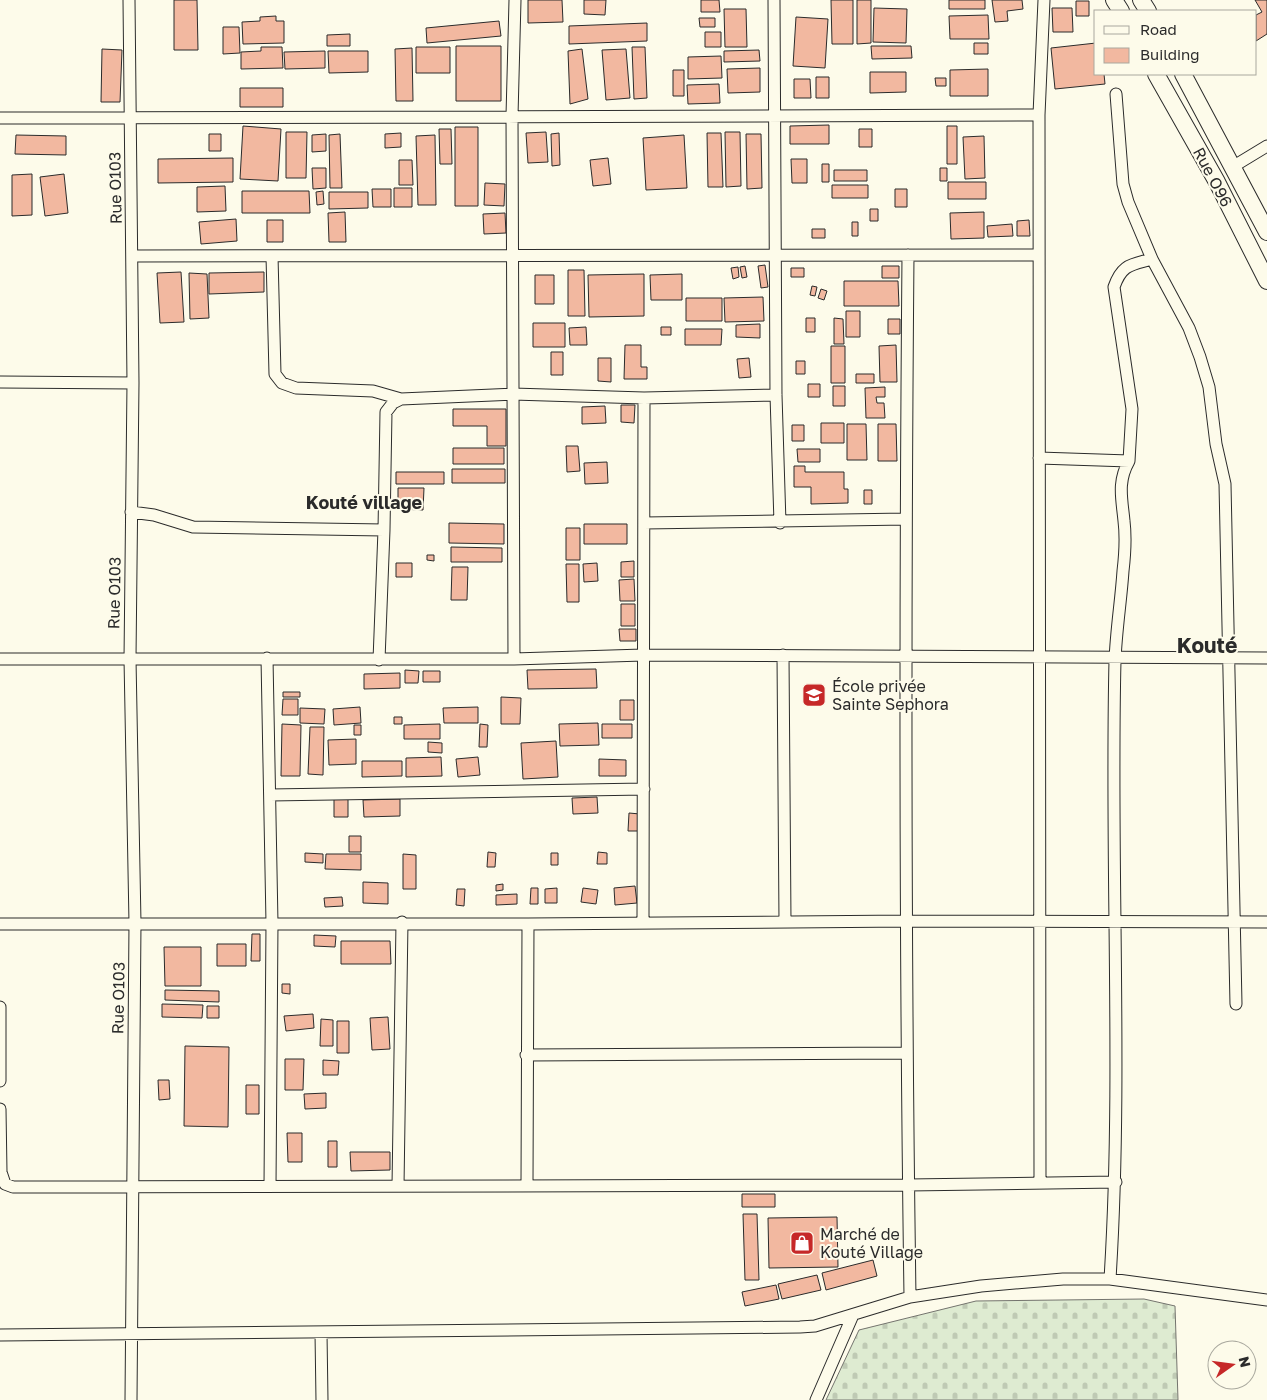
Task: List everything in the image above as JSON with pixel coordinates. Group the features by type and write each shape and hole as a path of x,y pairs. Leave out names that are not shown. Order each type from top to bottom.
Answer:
{"main road":[{"name":"Rue O96","path":"1157,75 1217,182 1267,281"},
{"name":"Rue O96","path":"1184,75 1234,166 1267,232"}],"street":[{"name":"Rue O103","path":"130,0 133,383 130,659 135,924 131,1186 131,1400"},
{"path":"514,659 512,116 515,0"},
{"path":"774,0 773,118 776,395 780,523"},
{"path":"1040,1183 1038,921 1039,115 1044,0"},
{"path":"1116,94 1123,184 1128,202 1152,259 1189,328 1200,357 1212,404 1216,444 1227,502 1236,1004"},
{"path":"0,118 512,116 773,118 1039,115"},
{"path":"1234,166 1267,146"},
{"path":"908,255 906,1053 910,1297"},
{"path":"132,256 1039,255"},
{"path":"272,256 275,374 282,383 296,388 373,391 401,399"},
{"path":"1110,1279 1116,1182 1113,921 1115,658 1125,542 1120,484 1122,474 1129,461 1132,409 1114,287 1118,274 1125,267 1152,259"},
{"path":"0,382 133,383"},
{"path":"379,660 386,412 393,402 401,399 513,394 644,398 776,395"},
{"path":"644,398 644,922"},
{"path":"1040,458 1129,461"},
{"path":"131,512 154,515 193,527 384,530"},
{"path":"644,523 780,523 906,520"},
{"path":"0,659 267,658 379,660 514,659 643,655 1267,658"},
{"path":"783,655 785,921"},
{"path":"267,658 272,923 270,1186"},
{"path":"270,796 644,789"},
{"path":"0,924 402,922 528,924 785,921 1267,922"},
{"path":"398,1186 402,922"},
{"path":"527,1185 528,924"},
{"path":"0,1007 0,1081"},
{"path":"526,1055 906,1053"},
{"path":"0,1109 1,1172 5,1184 13,1187 908,1185 1116,1182"},
{"path":"0,1334 132,1335 800,1328 815,1326 910,1297 1020,1282 1110,1279 1267,1300"},
{"path":"816,1400 852,1315"},
{"path":"321,1333 322,1400"}],"green space":[{"path":"1144,1299 1175,1306 1178,1400 826,1400 859,1330 976,1301"}],"building":[{"path":"174,0 197,0 198,50 174,50"},
{"path":"528,0 562,0 563,22 528,23"},
{"path":"584,0 606,0 605,15 584,14"},
{"path":"701,0 719,0 720,12 701,12"},
{"path":"831,0 853,0 853,44 832,44"},
{"path":"857,0 871,0 871,43 857,44"},
{"path":"949,0 985,0 985,9 949,9"},
{"path":"992,0 1022,0 1023,9 1007,11 1008,21 995,22"},
{"path":"1255,0 1267,0 1267,34 1257,40 1257,14 1262,12"},
{"path":"1076,1 1089,1 1089,16 1076,16"},
{"path":"874,8 907,9 906,43 873,42"},
{"path":"1052,8 1072,8 1073,32 1053,32"},
{"path":"724,9 746,9 747,47 725,47"},
{"path":"988,15 989,39 950,39 949,16"},
{"path":"276,16 276,21 284,21 284,43 243,44 242,22 260,21 260,17"},
{"path":"796,17 828,19 825,68 793,66"},
{"path":"699,18 715,18 715,27 700,27"},
{"path":"499,21 501,36 427,43 426,28"},
{"path":"647,23 647,41 569,44 569,26"},
{"path":"223,27 239,27 240,53 223,54"},
{"path":"705,32 721,32 721,47 705,47"},
{"path":"350,34 350,46 327,46 327,35"},
{"path":"974,43 988,43 988,54 974,54"},
{"path":"1094,43 1094,75 1104,75 1105,84 1055,89 1051,48"},
{"path":"456,46 501,46 501,101 456,101"},
{"path":"871,46 911,46 912,58 872,59"},
{"path":"261,47 282,47 283,68 241,69 241,52 261,51"},
{"path":"416,47 450,47 450,73 416,73"},
{"path":"632,47 645,47 647,98 634,99"},
{"path":"412,48 413,101 396,101 395,49"},
{"path":"102,49 122,50 120,102 101,102"},
{"path":"582,49 588,99 570,104 568,51"},
{"path":"626,49 630,98 606,100 602,50"},
{"path":"759,50 760,61 724,62 724,51"},
{"path":"325,51 325,68 285,69 284,52"},
{"path":"328,51 368,51 368,72 329,73"},
{"path":"721,56 722,78 688,79 688,57"},
{"path":"760,68 760,92 728,93 727,69"},
{"path":"988,69 988,96 950,96 950,70"},
{"path":"673,70 684,70 684,96 673,96"},
{"path":"870,72 906,72 906,92 870,93"},
{"path":"816,77 829,77 829,98 816,98"},
{"path":"935,78 946,78 946,86 936,86"},
{"path":"794,79 810,79 811,98 794,98"},
{"path":"719,84 720,103 688,104 687,85"},
{"path":"240,88 283,88 283,107 240,107"},
{"path":"829,125 829,144 790,144 790,126"},
{"path":"243,126 281,129 278,181 240,179"},
{"path":"947,126 957,126 957,164 947,164"},
{"path":"455,127 478,127 478,206 455,206"},
{"path":"439,129 451,129 452,164 440,164"},
{"path":"859,129 872,129 872,147 859,147"},
{"path":"286,132 307,132 306,178 286,178"},
{"path":"546,132 548,162 528,163 526,133"},
{"path":"725,132 740,132 741,186 726,187"},
{"path":"401,133 401,147 385,148 385,134"},
{"path":"559,133 560,165 552,166 551,134"},
{"path":"707,133 721,133 723,187 708,187"},
{"path":"209,134 221,134 221,151 209,151"},
{"path":"326,134 326,151 312,152 312,135"},
{"path":"340,134 342,188 330,188 329,135"},
{"path":"746,134 761,134 762,188 747,189"},
{"path":"16,135 66,136 66,155 15,154"},
{"path":"435,135 436,205 418,205 416,136"},
{"path":"684,135 687,188 646,190 643,138"},
{"path":"984,136 985,178 965,179 963,137"},
{"path":"233,158 233,182 158,183 158,159"},
{"path":"608,158 611,184 593,186 590,160"},
{"path":"791,159 807,159 807,183 792,183"},
{"path":"399,160 412,160 413,185 399,185"},
{"path":"822,164 829,164 829,182 822,182"},
{"path":"312,168 326,168 326,188 313,189"},
{"path":"940,168 947,168 947,181 940,181"},
{"path":"834,170 867,170 867,181 834,181"},
{"path":"32,174 32,215 12,216 12,175"},
{"path":"64,174 68,213 45,216 40,177"},
{"path":"948,182 986,182 986,199 948,199"},
{"path":"485,183 505,184 504,206 484,205"},
{"path":"832,185 868,185 868,198 832,198"},
{"path":"225,186 226,211 197,212 197,187"},
{"path":"394,188 412,188 412,207 394,207"},
{"path":"372,189 391,189 391,207 373,207"},
{"path":"895,189 907,189 907,207 895,207"},
{"path":"242,191 309,191 310,213 242,213"},
{"path":"323,191 324,204 317,205 316,192"},
{"path":"329,192 368,192 368,208 329,209"},
{"path":"870,209 878,209 878,221 870,221"},
{"path":"345,212 346,242 329,242 328,213"},
{"path":"984,212 984,238 951,239 950,213"},
{"path":"505,213 506,233 484,234 483,214"},
{"path":"236,219 237,241 201,244 199,222"},
{"path":"267,220 283,220 283,242 267,242"},
{"path":"1029,220 1030,236 1017,236 1017,221"},
{"path":"852,222 858,222 858,236 852,236"},
{"path":"1012,224 1013,236 988,237 987,226"},
{"path":"812,229 825,229 825,238 812,238"},
{"path":"765,265 768,287 761,288 758,266"},
{"path":"745,266 747,277 742,278 740,267"},
{"path":"882,266 899,266 899,278 882,278"},
{"path":"738,267 739,277 733,279 731,268"},
{"path":"791,268 804,268 804,277 791,277"},
{"path":"568,270 584,270 585,316 568,316"},
{"path":"181,272 184,322 160,323 157,273"},
{"path":"264,272 264,292 209,294 209,273"},
{"path":"189,273 207,274 209,318 190,319"},
{"path":"644,274 644,316 589,317 588,275"},
{"path":"682,274 682,300 651,300 650,275"},
{"path":"535,275 554,275 554,304 535,304"},
{"path":"844,281 898,281 899,306 844,306"},
{"path":"812,286 817,287 815,296 810,295"},
{"path":"821,289 827,291 824,300 818,298"},
{"path":"763,297 764,321 725,322 724,298"},
{"path":"686,298 722,298 722,321 686,321"},
{"path":"846,311 860,311 860,337 846,337"},
{"path":"806,318 815,318 815,332 806,332"},
{"path":"834,318 843,319 844,344 834,344"},
{"path":"888,319 900,319 900,334 888,334"},
{"path":"533,323 565,323 565,347 533,347"},
{"path":"760,324 760,338 736,337 736,325"},
{"path":"586,327 587,345 570,345 569,328"},
{"path":"661,327 671,327 671,335 661,335"},
{"path":"685,329 722,329 721,345 685,345"},
{"path":"625,345 641,345 641,367 647,367 647,379 624,379"},
{"path":"896,345 897,382 880,382 879,346"},
{"path":"831,346 845,346 845,383 831,383"},
{"path":"551,352 563,352 563,375 551,375"},
{"path":"598,358 611,358 611,382 598,381"},
{"path":"749,358 751,377 739,378 737,359"},
{"path":"796,361 805,361 805,374 796,374"},
{"path":"856,374 874,374 874,383 856,383"},
{"path":"808,384 820,384 820,397 808,397"},
{"path":"833,386 845,386 845,406 833,406"},
{"path":"885,387 885,397 876,397 877,403 884,403 885,418 866,418 865,388"},
{"path":"621,405 635,405 634,423 621,422"},
{"path":"605,406 606,423 582,424 582,407"},
{"path":"453,409 506,409 506,446 487,446 487,426 453,426"},
{"path":"821,423 844,423 844,443 821,443"},
{"path":"847,424 866,424 867,460 847,460"},
{"path":"878,424 896,424 897,461 878,461"},
{"path":"792,425 804,425 804,441 792,441"},
{"path":"566,446 578,446 580,471 567,472"},
{"path":"453,448 504,448 504,464 453,464"},
{"path":"797,449 820,449 820,462 798,462"},
{"path":"607,462 608,483 585,484 584,463"},
{"path":"794,466 805,466 805,472 844,472 844,489 848,489 848,503 811,504 811,487 794,487"},
{"path":"452,469 505,469 505,483 452,483"},
{"path":"396,472 444,472 444,484 396,484"},
{"path":"398,488 424,488 423,510 398,509"},
{"path":"864,490 872,490 872,504 864,504"},
{"path":"449,523 504,524 504,544 449,543"},
{"path":"584,524 627,524 627,544 584,544"},
{"path":"566,528 580,528 580,560 566,560"},
{"path":"451,547 502,548 502,562 451,562"},
{"path":"427,555 434,555 434,561 427,560"},
{"path":"634,561 634,577 621,577 621,562"},
{"path":"396,563 412,563 412,577 396,577"},
{"path":"597,563 598,581 584,582 583,564"},
{"path":"566,564 579,564 579,602 567,602"},
{"path":"452,567 468,567 467,600 451,600"},
{"path":"634,579 635,601 620,601 619,580"},
{"path":"621,604 635,604 635,626 621,626"},
{"path":"619,629 636,629 636,641 620,641"},
{"path":"596,669 597,688 528,689 527,670"},
{"path":"405,670 419,671 418,683 405,683"},
{"path":"423,671 440,671 440,682 423,682"},
{"path":"400,673 400,688 364,689 364,674"},
{"path":"283,692 300,692 300,697 283,697"},
{"path":"501,697 521,698 520,724 501,724"},
{"path":"283,699 298,699 298,715 282,715"},
{"path":"620,700 634,700 634,720 620,720"},
{"path":"360,707 361,723 334,725 333,709"},
{"path":"478,707 478,723 444,723 443,708"},
{"path":"300,708 325,709 324,724 300,723"},
{"path":"394,717 402,717 402,724 394,724"},
{"path":"598,723 599,745 560,746 559,724"},
{"path":"282,724 301,725 300,776 281,776"},
{"path":"440,724 440,739 404,739 404,725"},
{"path":"480,724 488,725 487,747 479,747"},
{"path":"602,724 632,724 632,738 602,738"},
{"path":"354,725 361,725 361,735 354,735"},
{"path":"310,727 324,727 323,775 308,774"},
{"path":"356,739 356,764 329,765 328,740"},
{"path":"556,741 558,777 523,779 521,743"},
{"path":"428,742 442,743 442,753 428,752"},
{"path":"441,757 442,776 406,777 406,758"},
{"path":"478,757 480,775 458,777 456,759"},
{"path":"599,759 626,760 626,776 599,776"},
{"path":"362,761 402,761 402,776 362,777"},
{"path":"597,797 598,813 573,814 572,798"},
{"path":"334,799 348,799 348,817 334,817"},
{"path":"400,799 400,816 364,817 363,800"},
{"path":"629,813 640,814 640,831 628,831"},
{"path":"349,836 361,836 361,852 349,852"},
{"path":"488,852 496,853 495,867 487,867"},
{"path":"598,852 607,853 607,864 597,864"},
{"path":"305,853 323,854 323,863 305,862"},
{"path":"551,853 558,853 558,865 551,865"},
{"path":"326,854 361,854 361,870 325,869"},
{"path":"403,854 416,855 416,889 403,889"},
{"path":"363,882 388,883 388,904 363,903"},
{"path":"503,884 503,890 496,891 496,885"},
{"path":"635,886 637,903 615,905 614,888"},
{"path":"531,888 538,888 538,904 530,904"},
{"path":"557,888 557,903 545,903 545,889"},
{"path":"583,888 598,890 596,904 581,902"},
{"path":"457,889 465,889 464,906 456,905"},
{"path":"517,894 517,904 496,905 496,895"},
{"path":"342,897 343,906 325,907 324,898"},
{"path":"252,934 260,934 260,961 251,961"},
{"path":"314,935 336,936 335,947 314,946"},
{"path":"341,941 390,941 391,964 341,964"},
{"path":"217,944 246,944 246,966 217,966"},
{"path":"164,947 201,947 201,986 165,986"},
{"path":"282,984 290,984 290,994 282,993"},
{"path":"165,990 219,991 219,1002 165,1000"},
{"path":"162,1004 203,1005 202,1018 162,1017"},
{"path":"207,1006 219,1006 219,1018 207,1018"},
{"path":"313,1014 314,1028 286,1031 284,1016"},
{"path":"388,1017 390,1049 372,1050 370,1018"},
{"path":"321,1019 333,1020 333,1046 320,1046"},
{"path":"337,1021 349,1021 349,1053 337,1053"},
{"path":"185,1046 229,1047 228,1127 184,1126"},
{"path":"285,1059 304,1059 303,1090 285,1090"},
{"path":"323,1060 339,1061 338,1075 323,1075"},
{"path":"158,1080 169,1080 170,1099 159,1100"},
{"path":"246,1085 259,1085 259,1114 246,1114"},
{"path":"326,1093 326,1108 305,1109 304,1094"},
{"path":"287,1133 302,1133 302,1162 288,1162"},
{"path":"328,1141 337,1141 337,1167 328,1167"},
{"path":"350,1152 390,1152 390,1170 351,1171"},
{"path":"742,1194 775,1194 775,1207 742,1207"},
{"path":"743,1214 757,1214 759,1280 745,1280"},
{"path":"837,1217 838,1267 769,1268 768,1218"},
{"path":"873,1260 877,1276 826,1290 822,1273"},
{"path":"817,1275 821,1290 782,1299 778,1284"},
{"path":"776,1285 779,1299 745,1306 742,1292"}],"place":[{"name":"École privée Sainte Sephora","path":"814,695"},
{"name":"Marché de Kouté Village","path":"802,1243"}],"district":[{"name":"Kouté village","path":"364,503"},
{"name":"Kouté","path":"1207,646"}]}
